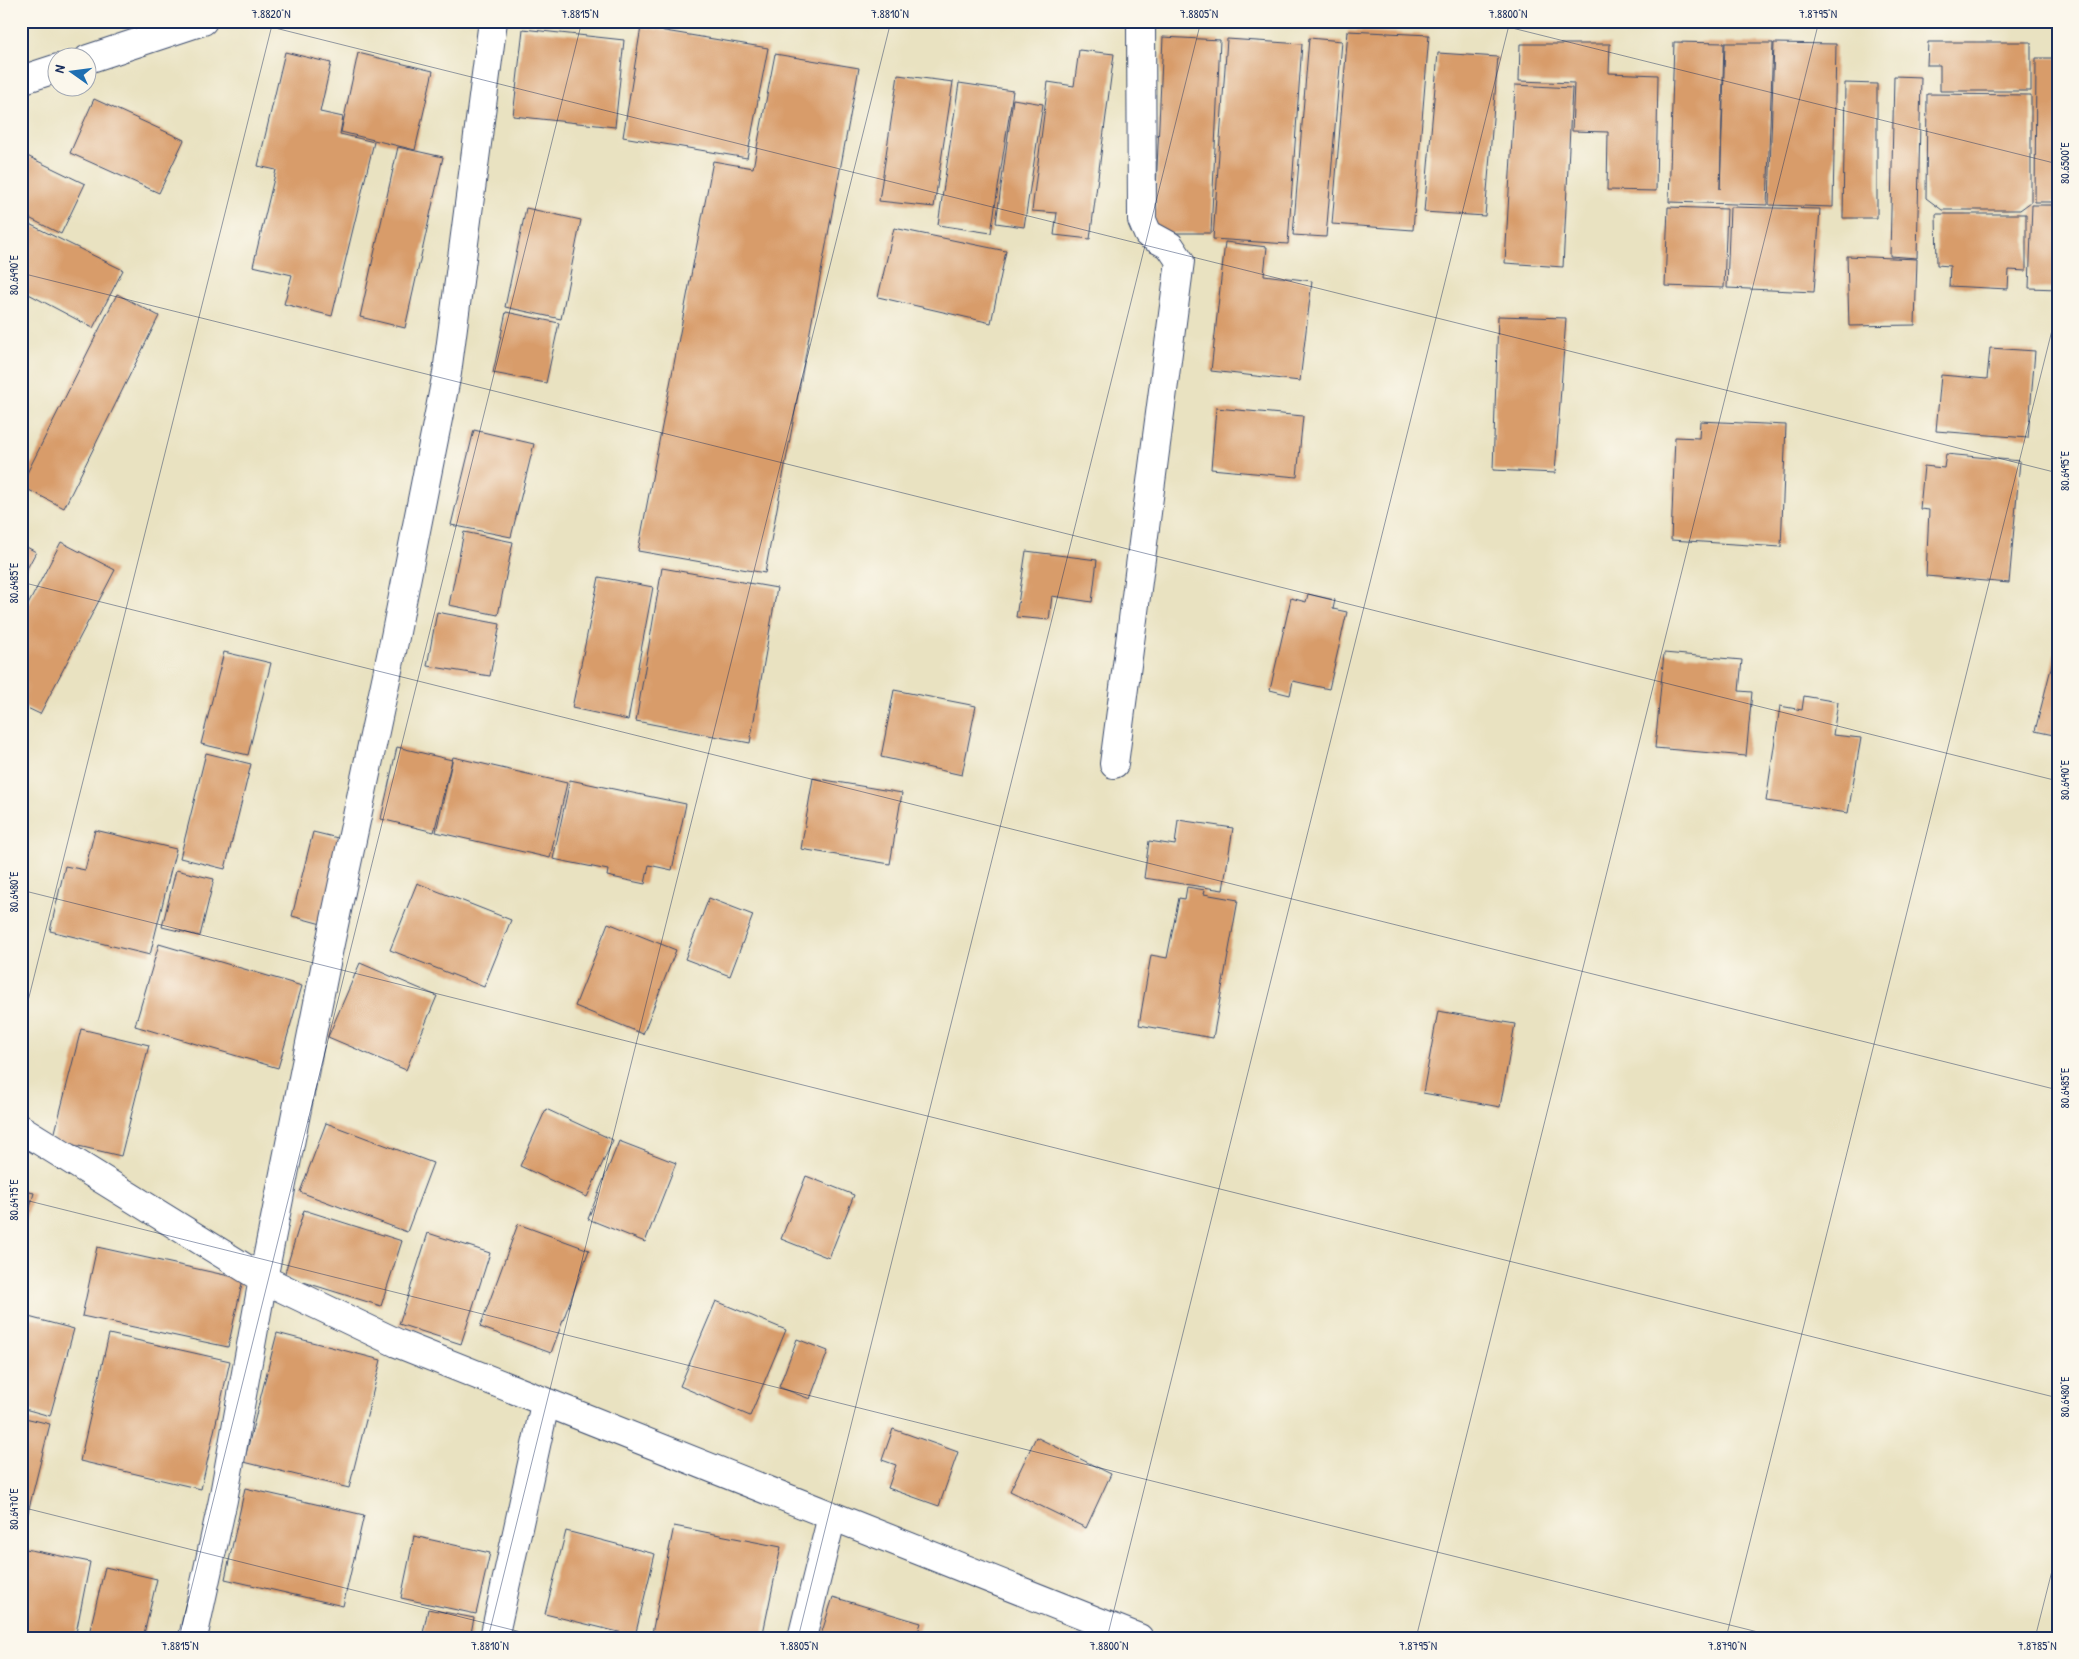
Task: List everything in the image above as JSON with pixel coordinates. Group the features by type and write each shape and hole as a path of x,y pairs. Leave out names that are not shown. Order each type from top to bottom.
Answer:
{"street":[{"path":"98,56 203,21"},
{"path":"193,1638 222,1500 328,948 395,638 447,373 493,21"},
{"path":"1114,764 1180,261 1170,246 1148,234 1142,220 1141,21"},
{"path":"21,80 48,71"},
{"path":"21,1130 263,1279 397,1343 545,1404 1139,1638"},
{"path":"494,1638 545,1404"},
{"path":"802,1638 832,1516"}],"building":[{"path":"641,27 768,48 747,158 623,137"},
{"path":"523,29 624,40 615,127 513,116"},
{"path":"1348,31 1429,35 1413,230 1332,224"},
{"path":"1163,37 1220,40 1211,233 1154,233"},
{"path":"1309,38 1342,41 1326,237 1293,235"},
{"path":"1227,39 1302,44 1288,244 1213,239"},
{"path":"1674,42 1724,43 1720,189 1725,43 1773,43 1767,205 1669,202"},
{"path":"1928,42 2031,42 2031,91 1940,91 1940,65 1927,65"},
{"path":"1774,43 1836,44 1833,207 1769,205"},
{"path":"1520,44 1610,44 1609,73 1658,75 1656,191 1607,190 1608,132 1572,131 1574,83 1519,81"},
{"path":"1079,50 1114,54 1090,239 1054,235 1057,213 1032,211 1048,82 1074,86"},
{"path":"285,52 331,63 320,112 343,117 340,134 374,142 332,316 284,304 292,275 253,266 276,170 258,166"},
{"path":"358,53 433,71 415,150 341,132"},
{"path":"1438,53 1498,57 1485,216 1424,212"},
{"path":"775,54 859,68 765,573 638,551 713,161 753,168"},
{"path":"2036,58 2058,58 2058,202 2035,202"},
{"path":"898,75 953,82 934,207 879,201"},
{"path":"1894,76 1921,77 1917,258 1890,256"},
{"path":"959,83 1013,91 991,233 938,225"},
{"path":"1845,83 1877,84 1877,218 1843,218"},
{"path":"1515,85 1572,88 1563,267 1505,263"},
{"path":"1927,94 2031,95 2031,202 2020,210 1942,210 1926,198"},
{"path":"94,99 184,140 159,193 70,153"},
{"path":"1013,99 1043,104 1024,227 996,223"},
{"path":"398,147 443,157 405,328 360,317"},
{"path":"21,153 85,184 61,234 21,214"},
{"path":"2032,205 2058,205 2058,289 2029,288"},
{"path":"1668,207 1727,209 1724,288 1665,286"},
{"path":"1730,207 1820,209 1814,292 1727,288"},
{"path":"526,208 581,220 561,319 505,307"},
{"path":"1936,214 2026,214 2026,271 2009,270 2008,289 1949,286 1950,266 1937,265"},
{"path":"21,220 123,270 93,328 21,290"},
{"path":"894,228 1006,251 991,323 878,297"},
{"path":"1225,242 1267,247 1264,275 1312,281 1300,381 1211,371"},
{"path":"1847,256 1917,259 1915,325 1849,326"},
{"path":"117,294 159,316 64,508 21,485"},
{"path":"506,312 559,323 546,383 493,373"},
{"path":"1498,316 1566,318 1555,473 1493,470"},
{"path":"1990,348 2035,351 2028,438 1936,431 1941,375 1987,379"},
{"path":"1216,408 1303,416 1297,477 1211,469"},
{"path":"1700,421 1786,425 1781,547 1671,540 1675,437 1699,438"},
{"path":"474,430 534,444 511,537 451,525"},
{"path":"1946,454 2020,461 2009,583 1926,576 1929,510 1920,509 1924,466 1944,468"},
{"path":"464,532 513,542 498,615 449,605"},
{"path":"61,542 115,570 40,714 21,705 21,618"},
{"path":"21,544 36,552 21,580"},
{"path":"1026,551 1097,560 1092,602 1052,596 1049,620 1016,617"},
{"path":"662,568 777,588 750,743 636,721"},
{"path":"599,577 653,587 628,720 572,708"},
{"path":"1308,594 1335,600 1333,609 1347,612 1329,689 1293,681 1290,695 1270,690 1291,598 1306,602"},
{"path":"437,612 500,624 490,676 427,666"},
{"path":"2058,641 2058,736 2035,731"},
{"path":"224,652 271,663 248,755 201,744"},
{"path":"1664,653 1742,660 1739,691 1752,692 1746,756 1655,748"},
{"path":"894,690 976,706 962,775 881,757"},
{"path":"1804,696 1838,702 1833,735 1861,738 1848,813 1766,801 1780,706 1802,710"},
{"path":"397,747 452,760 434,832 381,819"},
{"path":"206,753 251,764 225,869 180,858"},
{"path":"453,757 567,783 550,858 436,832"},
{"path":"813,778 902,793 890,864 801,849"},
{"path":"570,780 686,804 672,870 649,865 645,884 607,876 608,870 553,859"},
{"path":"1178,820 1233,828 1223,890 1144,878 1149,841 1175,845"},
{"path":"95,830 176,849 150,955 50,931 65,866 85,870"},
{"path":"313,832 346,840 325,925 292,916"},
{"path":"176,870 214,879 200,936 162,927"},
{"path":"417,883 511,920 484,987 390,950"},
{"path":"1187,887 1205,890 1204,894 1238,900 1213,1038 1139,1025 1151,955 1167,958 1179,898 1185,899"},
{"path":"709,898 753,915 730,976 685,959"},
{"path":"608,923 676,950 643,1034 575,1006"},
{"path":"159,944 302,986 278,1068 135,1026"},
{"path":"360,963 437,996 406,1070 328,1037"},
{"path":"1438,1011 1515,1024 1500,1107 1423,1093"},
{"path":"81,1029 149,1045 121,1156 53,1140"},
{"path":"546,1109 613,1140 587,1197 520,1166"},
{"path":"326,1123 433,1163 407,1232 300,1192"},
{"path":"619,1141 676,1163 645,1242 588,1219"},
{"path":"806,1176 854,1195 829,1258 781,1239"},
{"path":"21,1190 34,1193 22,1236 21,1235"},
{"path":"304,1210 402,1241 381,1306 284,1276"},
{"path":"518,1224 589,1250 551,1353 480,1327"},
{"path":"428,1233 490,1253 461,1344 399,1324"},
{"path":"97,1247 243,1279 228,1347 82,1316"},
{"path":"716,1301 786,1330 750,1416 680,1386"},
{"path":"21,1315 74,1329 50,1416 21,1408"},
{"path":"277,1333 381,1360 349,1488 244,1462"},
{"path":"109,1334 230,1361 201,1489 80,1461"},
{"path":"797,1339 828,1351 810,1399 779,1387"},
{"path":"21,1417 50,1424 27,1516 21,1514"},
{"path":"893,1429 958,1452 939,1506 888,1488 896,1465 882,1460"},
{"path":"1036,1437 1111,1474 1086,1528 1010,1491"},
{"path":"245,1488 364,1515 343,1606 225,1579"},
{"path":"674,1526 781,1547 762,1638 651,1638"},
{"path":"566,1531 655,1554 635,1636 545,1614"},
{"path":"414,1536 490,1553 476,1614 401,1598"},
{"path":"21,1548 90,1562 75,1638 35,1638 21,1635"},
{"path":"105,1567 157,1579 143,1638 88,1638"},
{"path":"833,1597 921,1623 916,1638 820,1638"},
{"path":"428,1609 474,1618 470,1638 422,1638"}]}
